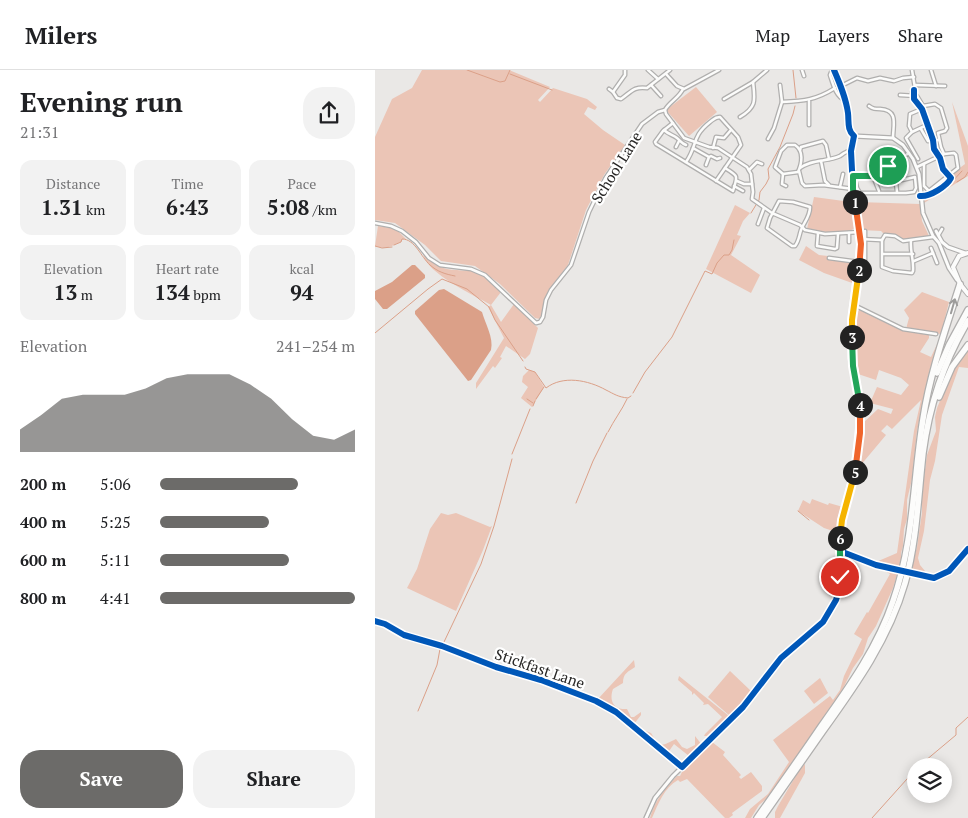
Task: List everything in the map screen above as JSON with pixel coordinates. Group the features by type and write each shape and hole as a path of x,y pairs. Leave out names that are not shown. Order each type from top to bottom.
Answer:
{"highway":[{"path":"757,818 869,655 883,626 900,582 908,548 929,390 960,284"},
{"path":"762,818 865,672 891,621 905,584 914,548 922,441 928,403 949,345 968,310"},
{"path":"922,441 941,380 968,321"},
{"path":"922,441 947,376 957,358 968,345"}],"main road":[{"path":"967,253 957,258 953,267 960,284 968,294"}],"street":[{"path":"613,92 625,75 625,70"},
{"path":"648,70 658,79"},
{"path":"609,89 617,98 621,99 638,87 647,88 670,70"},
{"name":"School Lane","path":"375,223 391,226 402,231 416,242 429,258 440,265 465,267 480,271 493,281 536,323 540,322 551,290 571,265 589,212 605,179 642,124 658,112 665,110 679,96 683,89 719,70"},
{"path":"761,70 763,74"},
{"path":"724,99 753,82 767,70"},
{"path":"802,70 804,76"},
{"path":"833,70 841,86 848,113 849,129 854,136"},
{"path":"833,70 830,75 835,88 839,96 845,100"},
{"path":"911,92 914,90 915,85 912,70"},
{"path":"931,70 936,86"},
{"path":"666,74 677,86 683,89"},
{"path":"841,86 857,78 868,81 879,78 884,81 914,77"},
{"path":"740,117 749,112 755,102 753,82"},
{"path":"651,85 661,96"},
{"path":"768,139 774,128 782,102 780,85"},
{"path":"915,85 945,86"},
{"path":"782,102 809,101 835,88"},
{"path":"651,96 657,92"},
{"path":"900,95 917,96 923,106"},
{"path":"809,101 809,125"},
{"path":"912,132 909,126 910,114 922,109 923,106 935,104 941,108 947,128 945,131 938,133 944,154"},
{"path":"870,107 888,110 892,113 894,122 893,138"},
{"path":"665,110 684,138 718,148 749,170 752,184 751,198 764,208 805,230 838,234 860,232"},
{"path":"686,162 702,128 717,117 720,117 740,140 741,145 714,180"},
{"path":"673,122 664,130 655,142 656,144 733,191 737,180"},
{"path":"918,159 906,138 912,132 927,126"},
{"path":"921,129 928,142 939,140"},
{"path":"664,130 686,146"},
{"path":"713,148 716,137 725,138 731,130"},
{"path":"854,136 893,138 901,142 909,153 917,167 921,180 923,213 926,225 935,235 949,268 960,284"},
{"path":"854,136 851,151 853,189 863,240 865,262"},
{"path":"676,146 679,141"},
{"path":"800,150 801,147 823,141 826,145 829,159"},
{"path":"785,186 783,185 783,174 775,167 781,151 787,145 795,145 800,150 802,162 799,169 801,180 805,186 823,185 853,189"},
{"path":"693,148 709,158 711,156 719,158"},
{"path":"783,174 815,161 829,159 839,156 846,151 851,151"},
{"path":"879,192 873,176 875,168 888,166 909,153"},
{"path":"917,167 944,154 954,153 958,168 929,191 924,186 924,164"},
{"path":"706,165 709,158"},
{"path":"821,161 825,181 829,186"},
{"path":"749,170 757,162 762,164"},
{"path":"894,163 897,192"},
{"path":"725,168 736,175 737,180 744,184 752,184"},
{"path":"840,187 843,174"},
{"path":"853,176 873,176"},
{"path":"856,183 860,194 912,192 917,188 915,177 902,180 897,179"},
{"path":"823,185 825,181"},
{"path":"734,186 743,191"},
{"path":"779,201 808,205 810,209 808,220 802,228 797,244 792,246 768,229 767,224 772,213 779,201"},
{"path":"758,224 764,208"},
{"path":"646,818 649,808 660,792 682,767 743,707 781,658 823,622 836,600 839,590 842,520 855,471 860,423 859,400 852,358 852,320 865,231"},
{"path":"818,233 817,246 835,250 837,248 838,234"},
{"path":"849,233 849,242"},
{"path":"911,241 914,261 912,272 893,271 882,267 882,240 885,235 895,236 903,242 935,235"},
{"path":"935,235 948,247 967,253"},
{"path":"863,240 882,240"},
{"path":"931,248 937,263"},
{"path":"914,261 933,253"},
{"path":"883,254 913,254"},
{"path":"829,258 845,262 859,262"},
{"path":"854,304 903,329 936,334"},
{"path":"922,576 934,578 949,571 968,549"},
{"path":"840,551 876,565"},
{"name":"Stickfast Lane","path":"375,622 385,624 405,635 541,680 597,701 616,712 682,767"}],"shaded area":[{"path":"422,70 509,70 550,87 538,100 540,102 553,88 587,99 597,107 595,110 588,107 584,114 625,145 604,175 586,210 568,265 548,291 540,319 535,318 500,284 475,266 441,261 425,245 395,223 375,220 375,137 392,99 412,88"},
{"path":"696,87 717,112 689,136 666,110"},
{"path":"952,102 968,146 968,176 924,203 924,195 965,164"},
{"path":"814,197 851,202 856,227 839,233 807,229"},
{"path":"858,202 920,204 922,221 929,236 915,239 900,239 895,234 861,230"},
{"path":"735,205 750,213 743,221 737,235 741,236 731,255 760,275 751,293 706,269"},
{"path":"378,226 396,229 406,239 402,239 401,242 388,247 375,246"},
{"path":"806,246 819,255 828,256 828,259 855,264 855,284 824,273 799,260"},
{"path":"423,253 442,268 472,271 480,274 501,292 491,305 441,276 426,261"},
{"path":"412,265 415,265 425,275 425,278 387,309 383,309 375,299 375,291 392,282"},
{"path":"444,289 482,312 490,336 491,350 471,380 468,381 415,314 415,311 439,290"},
{"path":"922,292 949,302 941,334 906,329 909,318 904,310"},
{"path":"514,304 538,328 530,354 525,359 506,346 500,357 502,358 495,368 493,366 476,389 476,383 504,338 488,307 491,305 501,322"},
{"path":"860,310 902,329 929,335 920,352 931,357 941,336 930,372 917,431 912,479 907,500 907,519 904,529 903,546 899,567 896,568 876,562 897,553 914,431 921,400 892,429 887,425 881,431 886,435 860,466 863,423 878,409 891,414 893,409 870,403 877,387 901,395 909,385 901,378 879,370 876,380 858,374 855,348 857,311"},
{"path":"968,348 968,368 959,367 942,415 930,480 924,531 918,558 920,565 930,577 910,573 917,547 922,513 922,491 927,455 936,431 935,417 937,408 951,375"},
{"path":"529,370 535,372 544,387 532,407 521,398 528,387 522,382 523,376"},
{"path":"812,499 828,505 829,503 843,507 839,533 824,528 798,511 803,500 810,504"},
{"path":"441,513 448,515 456,513 490,527 492,526 456,611 407,588 417,569 430,529"},
{"path":"878,566 898,572 876,626 868,638 863,654 853,668 838,699 769,797 759,805 751,818 745,818 750,809 768,794 789,762 773,740 830,696 833,700 840,690 844,676 862,639 854,634 890,574"},
{"path":"634,660 635,667 625,675 623,683 613,689 613,704 618,708 627,709 631,717 641,712 641,715 634,724 638,728 651,733 659,744 662,745 676,739 682,747 687,749 695,745 695,736 702,745 689,756 674,744 667,754 616,711 597,700"},
{"path":"730,671 751,691 730,716 708,697"},
{"path":"679,676 729,716 707,736 704,736 722,717 708,704 703,705 704,703 694,693 692,695 692,692 678,680"},
{"path":"820,678 828,693 814,704 804,691"},
{"path":"712,742 725,752 723,755 741,775 739,777 741,779 751,772 762,786 762,791 732,813 733,815 729,818 725,818 687,779 680,782 678,780 665,792 652,818 650,818 657,801 668,785 677,776 680,776 684,768"},
{"path":"805,764 805,773 780,818 775,818 778,806 800,769"}],"waterway":[{"path":"467,70 500,82 505,81 510,70"},
{"path":"793,70 796,98"},
{"path":"510,74 552,90"},
{"path":"751,213 759,200 760,192 769,178 768,169 780,147 795,106"},
{"path":"924,199 950,184 962,171"},
{"path":"957,182 965,177 968,172"},
{"path":"394,245 401,242 402,239 411,242 433,267 455,276"},
{"path":"633,393 645,372 672,337 705,271 712,274 717,263 724,255 729,255 734,240"},
{"path":"375,246 382,248 392,247"},
{"path":"375,333 442,279 467,289 489,307 495,320 523,361"},
{"path":"525,367 535,372 546,388 560,381 576,380 599,387 621,397 628,398 631,396"},
{"path":"536,399 544,387"},
{"path":"527,399 533,403"},
{"path":"608,432 627,399"},
{"path":"533,406 535,401"},
{"path":"512,454 530,409"},
{"path":"576,503 607,433"},
{"path":"444,642 481,564 494,526 512,459"},
{"path":"798,511 809,520"},
{"path":"418,711 437,665 440,649"},
{"path":"746,697 766,673"},
{"path":"929,758 956,735 956,728 968,717"},
{"path":"872,818 907,779"}],"cycle path":[{"path":"375,621 385,624 404,635 442,646 496,667 541,680 596,701 616,712 682,767 743,707 781,658 823,622 836,600 839,590 842,520 855,471 860,423 859,400 852,358 852,320 861,244 853,189 851,151 854,136 849,128 846,102 834,70"},
{"path":"914,90 914,99 922,109 933,140 934,149 940,158 943,169 951,178 938,190 929,195 920,196"},
{"path":"840,551 876,565 934,578 949,571 968,549"}],"route":[{"path":"840,577 842,520 853,483 860,423 859,400 853,366 852,320 861,244 852,182 853,176 873,176 875,168 888,166"}]}
